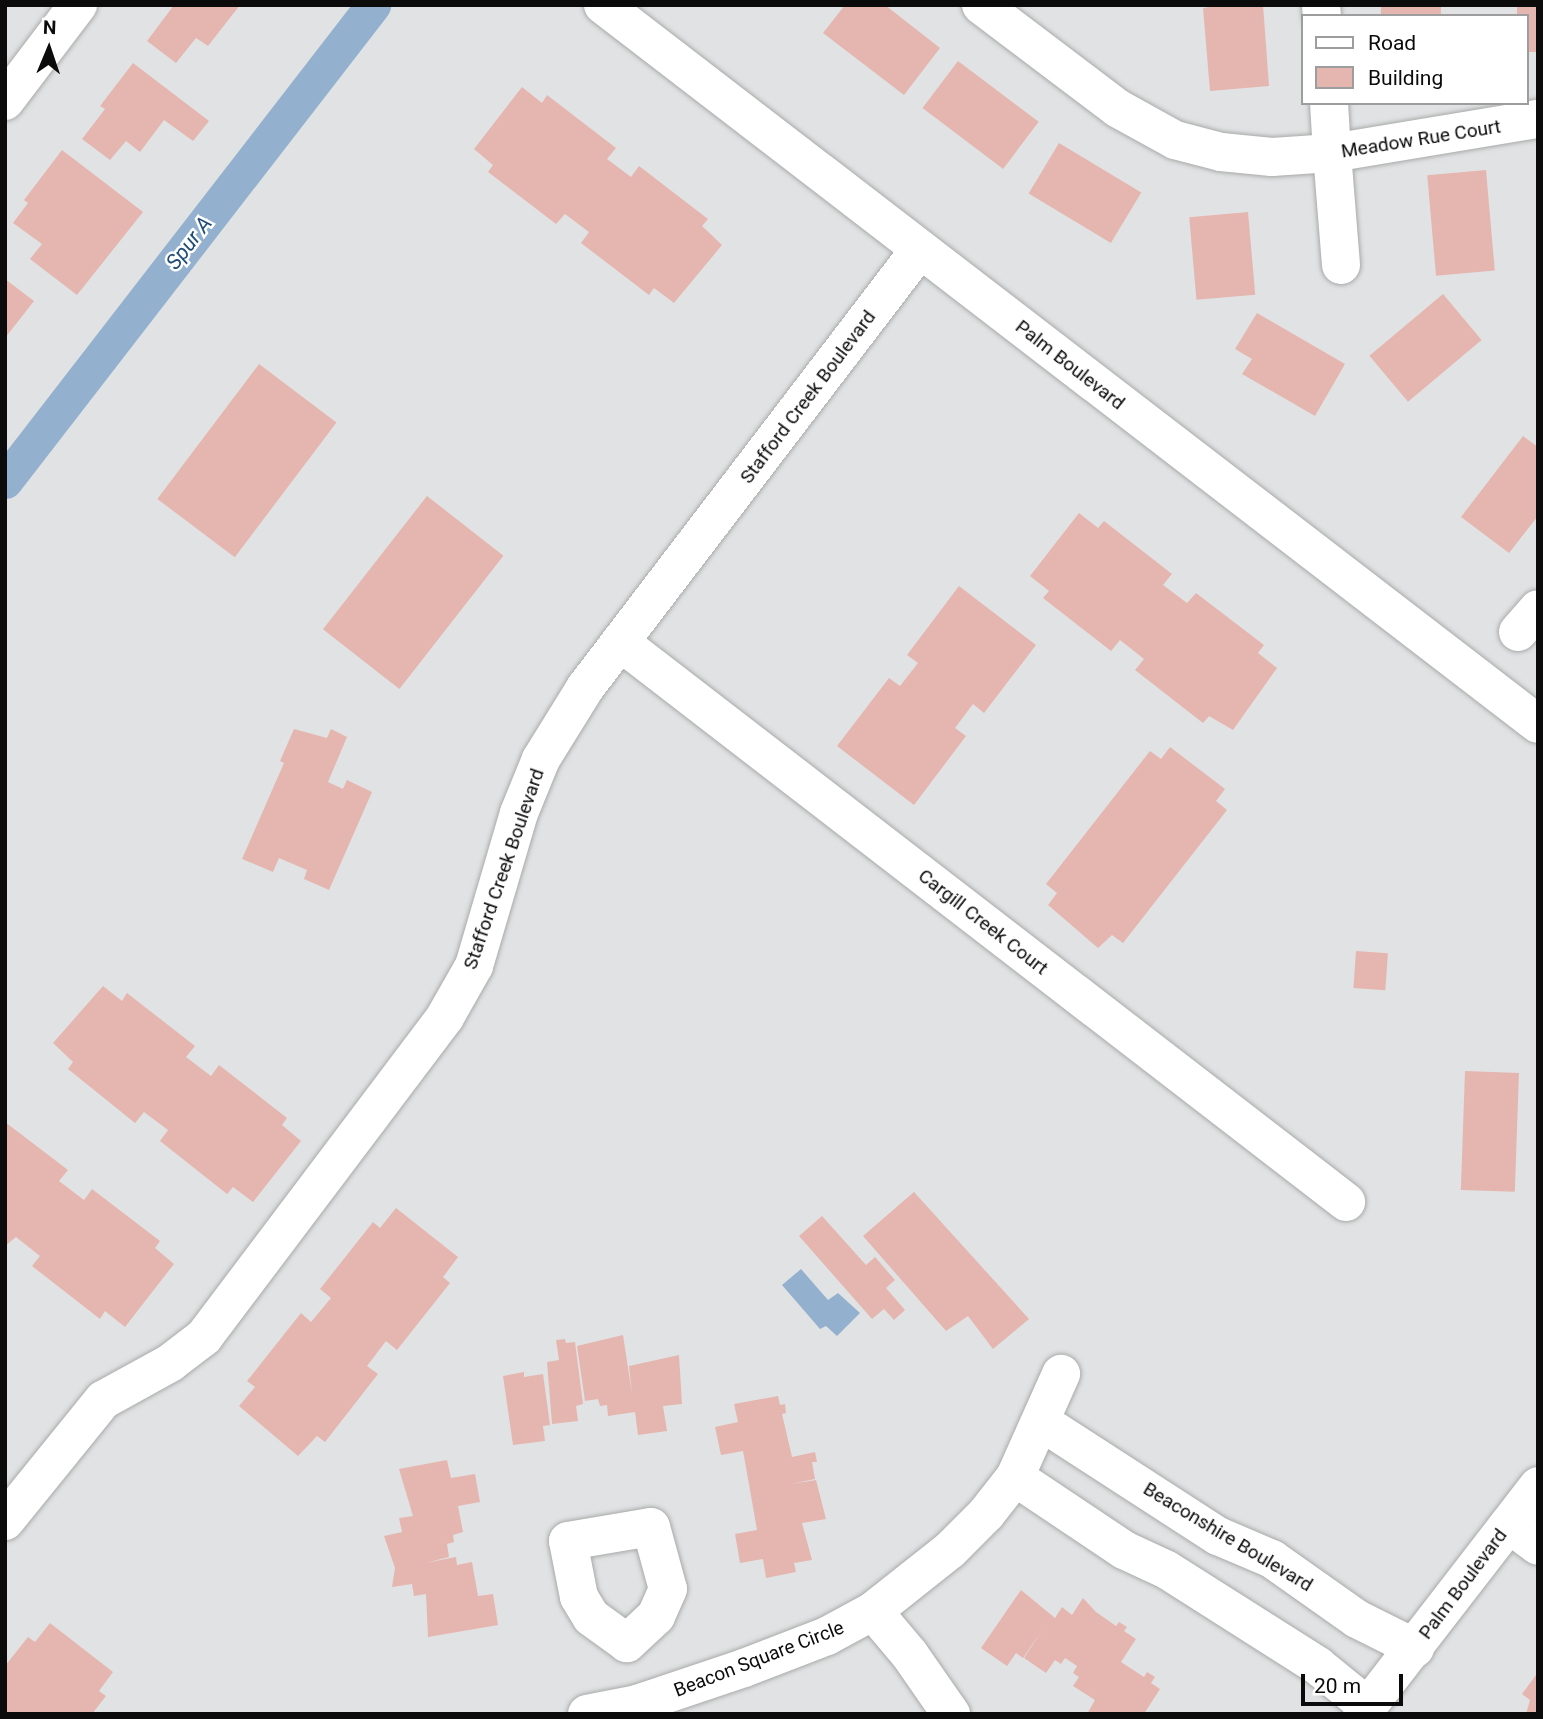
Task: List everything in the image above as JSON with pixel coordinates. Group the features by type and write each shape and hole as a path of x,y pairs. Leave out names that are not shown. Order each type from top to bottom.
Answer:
{"street":[{"path":"12,77 78,5"},
{"name":"Palm Boulevard","path":"603,5 1538,724"},
{"path":"981,5 1117,108 1175,140 1221,152 1272,157 1332,153 1329,105"},
{"name":"Meadow Rue Court","path":"1341,265 1332,153 1538,119"},
{"name":"Stafford Creek Boulevard","path":"5,1521 103,1400 170,1363 204,1337 445,1017 474,966 519,813 541,759 585,688 920,249"},
{"name":"Cargill Creek Court","path":"620,642 1346,1202"},
{"name":"Beacon Square Circle","path":"587,1714 639,1709 827,1636 873,1611 950,1550 1015,1477 1043,1423 1061,1374"},
{"name":"Beaconshire Boulevard","path":"1043,1423 1219,1536 1272,1559 1357,1619 1415,1648"},
{"path":"1015,1477 1124,1550 1167,1570 1318,1666 1364,1710"},
{"name":"Palm Boulevard","path":"1364,1710 1415,1648 1523,1535 1538,1486"},
{"path":"873,1611 911,1655 951,1714"},
{"path":"627,1643 639,1709"}],"water":[{"path":"801,1269 828,1300 838,1293 860,1313 837,1336 826,1326 820,1329 782,1285"}],"building":[{"path":"174,5 240,5 208,46 196,38 176,63 147,41"},
{"path":"845,5 885,5 940,48 904,95 823,33"},
{"path":"1263,5 1269,86 1210,91 1203,8"},
{"path":"1381,5 1441,6 1441,14 1381,14"},
{"path":"1517,5 1538,5 1538,52 1529,52 1529,14 1517,14"},
{"path":"958,61 1039,122 1003,169 922,108"},
{"path":"133,63 209,121 193,141 164,120 140,152 126,141 110,160 82,139 105,109 100,106"},
{"path":"522,87 542,103 547,95 616,148 607,159 631,177 639,166 708,219 702,226 722,245 674,303 654,288 649,295 581,243 589,232 565,214 556,224 488,172 493,165 474,149"},
{"path":"1059,143 1141,192 1111,243 1029,194"},
{"path":"62,150 143,212 77,295 30,259 42,244 13,223 28,203 24,200"},
{"path":"1486,170 1495,271 1436,276 1427,175"},
{"path":"1248,212 1255,295 1196,300 1189,217"},
{"path":"5,279 34,301 5,338"},
{"path":"1443,294 1482,340 1408,402 1369,356"},
{"path":"1257,313 1345,364 1315,416 1242,374 1252,359 1235,349"},
{"path":"259,364 336,422 235,557 157,499"},
{"path":"1523,436 1538,447 1538,516 1509,553 1461,517"},
{"path":"427,496 503,556 399,689 323,629"},
{"path":"1079,513 1098,528 1104,521 1172,574 1163,585 1187,603 1196,593 1264,645 1258,653 1277,668 1233,730 1209,716 1203,723 1135,670 1144,659 1120,640 1111,651 1043,598 1049,591 1030,576"},
{"path":"959,586 1036,645 984,713 973,704 955,728 966,736 914,805 837,746 889,678 900,686 918,663 907,655"},
{"path":"294,729 327,738 331,729 347,737 328,782 343,789 347,780 372,792 329,890 304,879 307,870 279,858 273,872 242,859 284,763 280,761"},
{"path":"1170,747 1225,789 1216,801 1227,810 1123,943 1112,935 1098,948 1048,905 1057,893 1046,884 1150,751 1161,759"},
{"path":"1356,951 1388,953 1385,990 1353,988"},
{"path":"103,986 122,1001 127,993 195,1046 186,1057 211,1076 219,1065 287,1118 282,1125 301,1141 253,1202 233,1187 227,1194 160,1141 168,1130 144,1112 135,1123 68,1069 73,1062 53,1043"},
{"path":"1465,1071 1519,1073 1515,1192 1461,1190"},
{"path":"5,1122 68,1170 59,1181 84,1200 92,1189 160,1241 155,1248 174,1264 125,1327 105,1311 100,1319 32,1266 40,1256 16,1237 5,1246"},
{"path":"914,1192 1029,1319 993,1349 968,1316 946,1331 863,1236"},
{"path":"396,1208 458,1257 443,1277 450,1283 397,1350 386,1341 367,1366 378,1374 325,1442 317,1436 298,1456 239,1406 255,1387 247,1381 301,1313 311,1322 331,1298 320,1289 373,1222 380,1228"},
{"path":"822,1216 866,1265 875,1257 895,1280 886,1288 905,1310 894,1320 884,1309 872,1319 799,1236"},
{"path":"623,1335 632,1394 629,1366 679,1355 682,1404 663,1406 667,1431 638,1435 635,1412 608,1416 607,1405 600,1406 598,1399 585,1401 577,1346"},
{"path":"565,1339 566,1343 575,1342 583,1404 576,1406 578,1421 552,1424 547,1362 559,1360 556,1340"},
{"path":"524,1372 524,1377 543,1374 550,1425 543,1426 545,1441 513,1445 503,1376"},
{"path":"778,1396 780,1405 785,1404 786,1413 782,1414 792,1457 815,1452 817,1462 812,1462 815,1479 791,1484 816,1480 826,1519 802,1523 812,1560 794,1563 796,1572 766,1578 763,1559 740,1563 735,1534 757,1530 743,1451 721,1455 715,1427 738,1422 734,1404"},
{"path":"447,1460 451,1478 475,1474 480,1502 458,1506 463,1532 453,1535 454,1542 447,1544 449,1557 425,1563 456,1557 457,1565 472,1562 478,1596 493,1594 498,1625 428,1637 426,1594 414,1596 412,1584 392,1587 395,1568 384,1536 402,1532 399,1518 413,1516 399,1469"},
{"path":"1021,1590 1055,1618 1062,1607 1072,1615 1083,1598 1096,1612 1116,1626 1119,1622 1127,1627 1124,1631 1136,1639 1121,1662 1144,1677 1147,1672 1155,1677 1151,1683 1160,1689 1144,1714 1087,1714 1095,1700 1073,1686 1079,1677 1073,1673 1077,1666 1065,1658 1061,1664 1055,1660 1046,1673 1024,1658 1043,1629 1023,1658 1016,1653 1007,1666 981,1648"},
{"path":"50,1623 113,1672 99,1691 106,1696 92,1714 5,1714 5,1666 28,1637 35,1642"},
{"path":"1536,1675 1538,1714 1526,1714 1530,1700 1522,1694"}],"waterway":[{"name":"Spur A","path":"5,481 373,5"}]}
